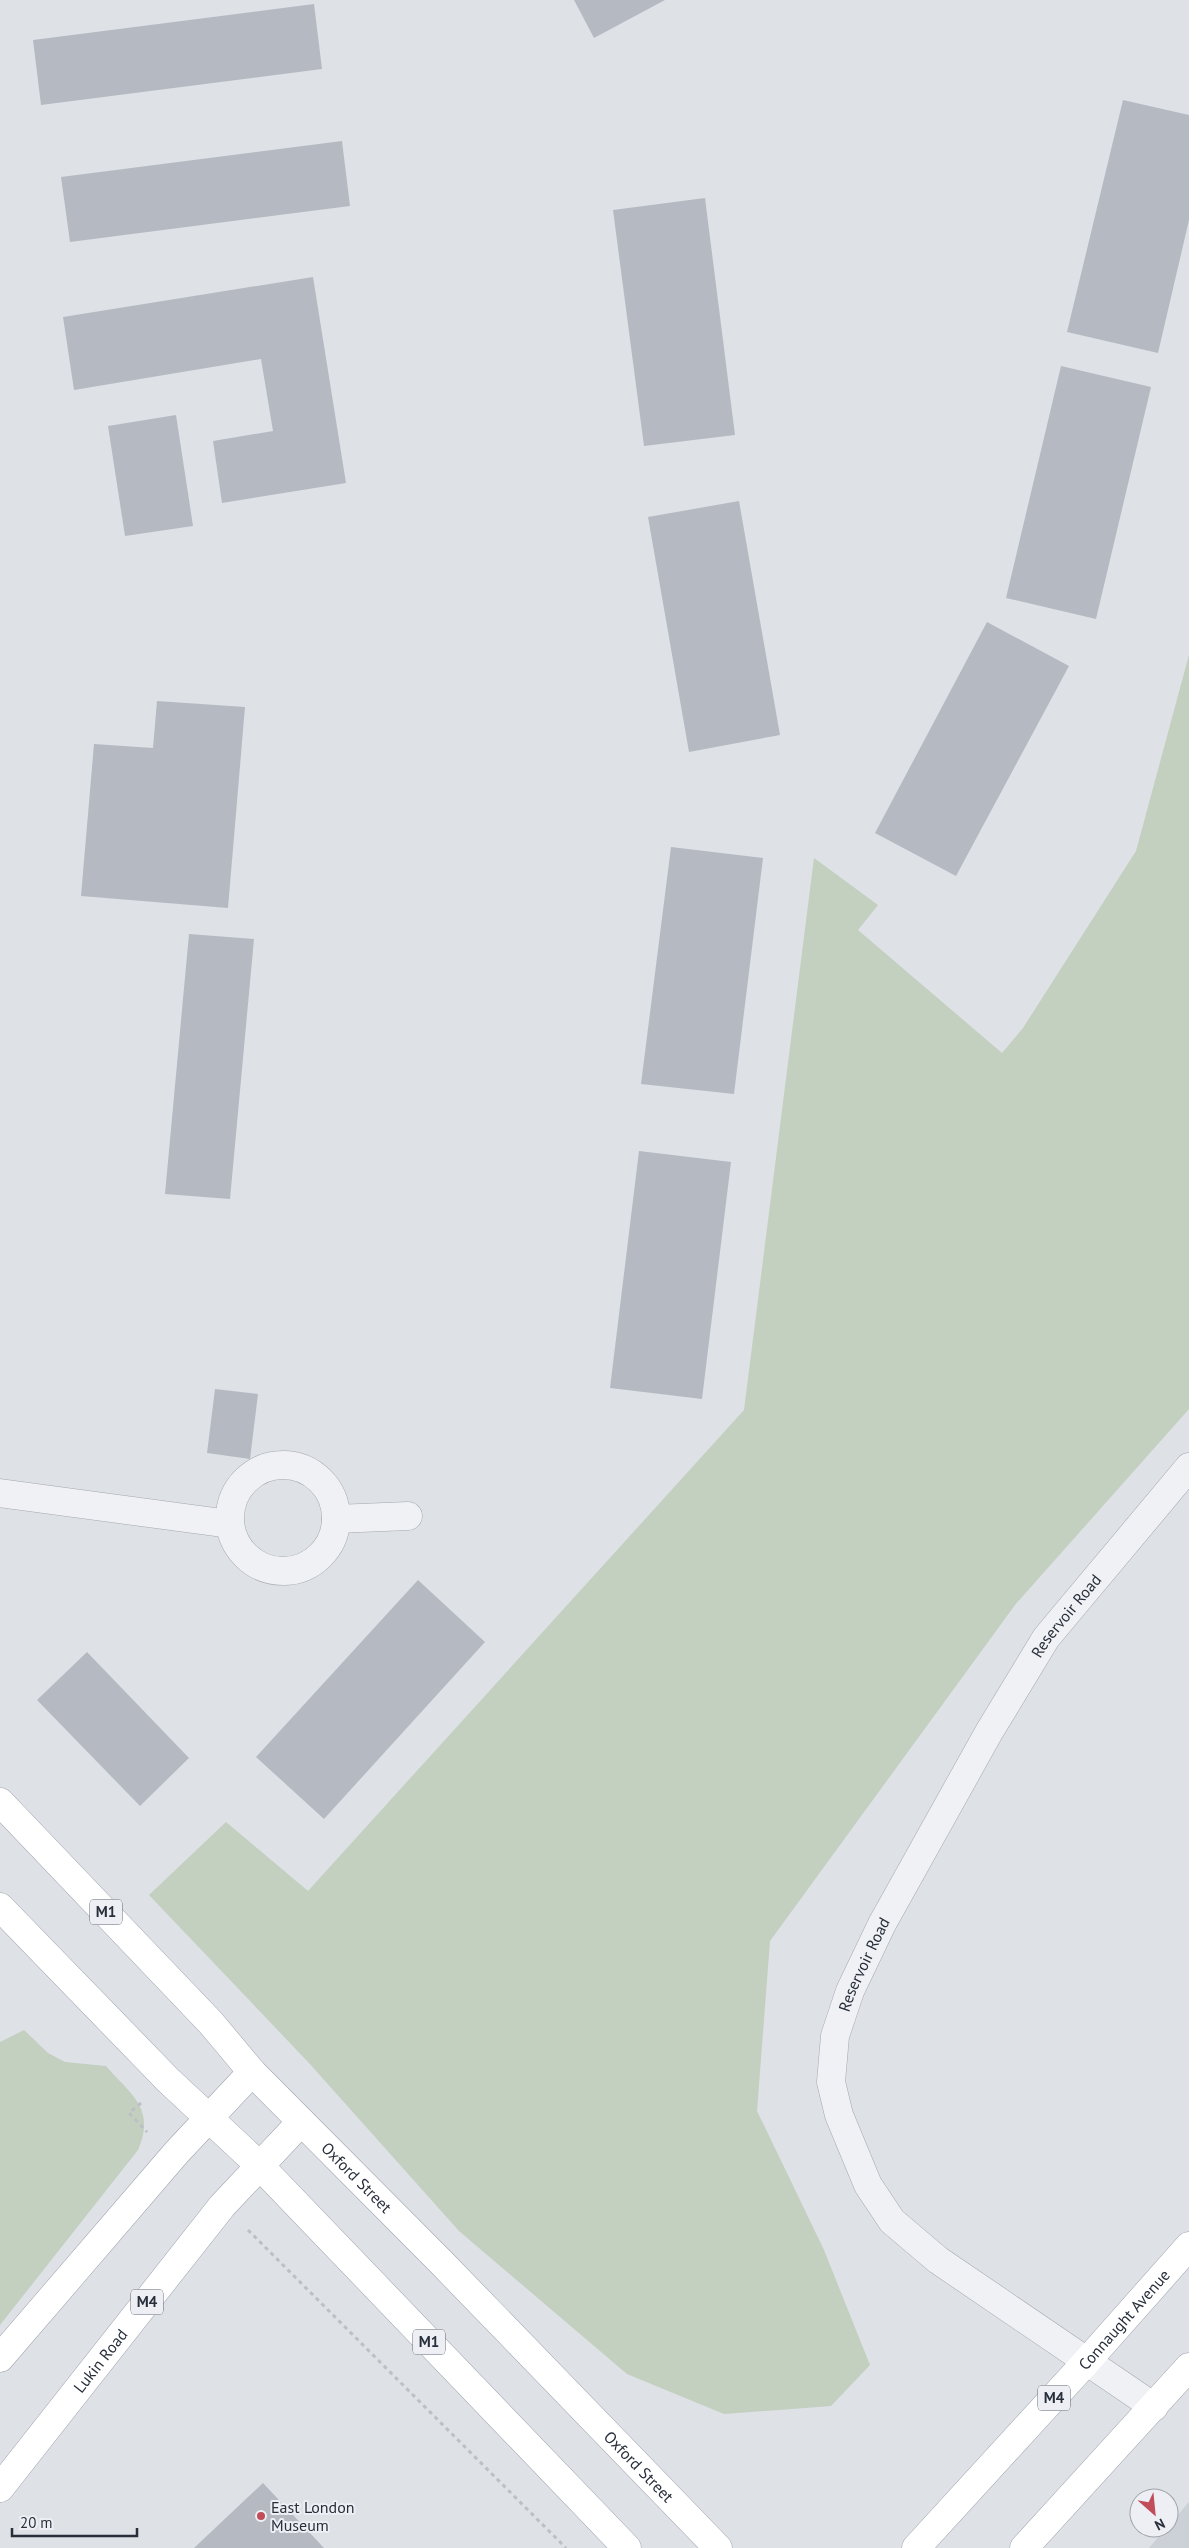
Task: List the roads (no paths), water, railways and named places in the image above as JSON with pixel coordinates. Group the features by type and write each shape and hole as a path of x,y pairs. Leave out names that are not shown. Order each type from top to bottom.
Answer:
{"main road":[{"name":"Oxford Street","path":"0,1802 211,2023 252,2072 441,2262 718,2548"},
{"name":"M1","path":"0,1907 168,2080 209,2116 260,2166 627,2548"},
{"path":"0,2358 172,2157 252,2072"},
{"name":"Lukin Road","path":"0,2488 222,2206 301,2122"},
{"name":"Connaught Avenue","path":"916,2548 1088,2360 1189,2246"},
{"path":"1024,2548 1189,2367"}],"street":[{"path":"280,1465 298,1467 313,1475 325,1487 333,1502 336,1519 333,1534 326,1549 315,1561 285,1572 269,1570 254,1564 242,1553 234,1539 230,1524 231,1507 237,1491 248,1478 264,1469 280,1465"},
{"name":"Reservoir Road","path":"1154,2407 1088,2360 938,2260 892,2221 868,2185 839,2115 831,2082 835,2036 850,1992 882,1924 989,1732 1046,1638 1189,1467"},
{"path":"0,1493 230,1524"},
{"path":"336,1519 408,1516"}],"place":[{"name":"East London Museum","path":"261,2516"}]}
